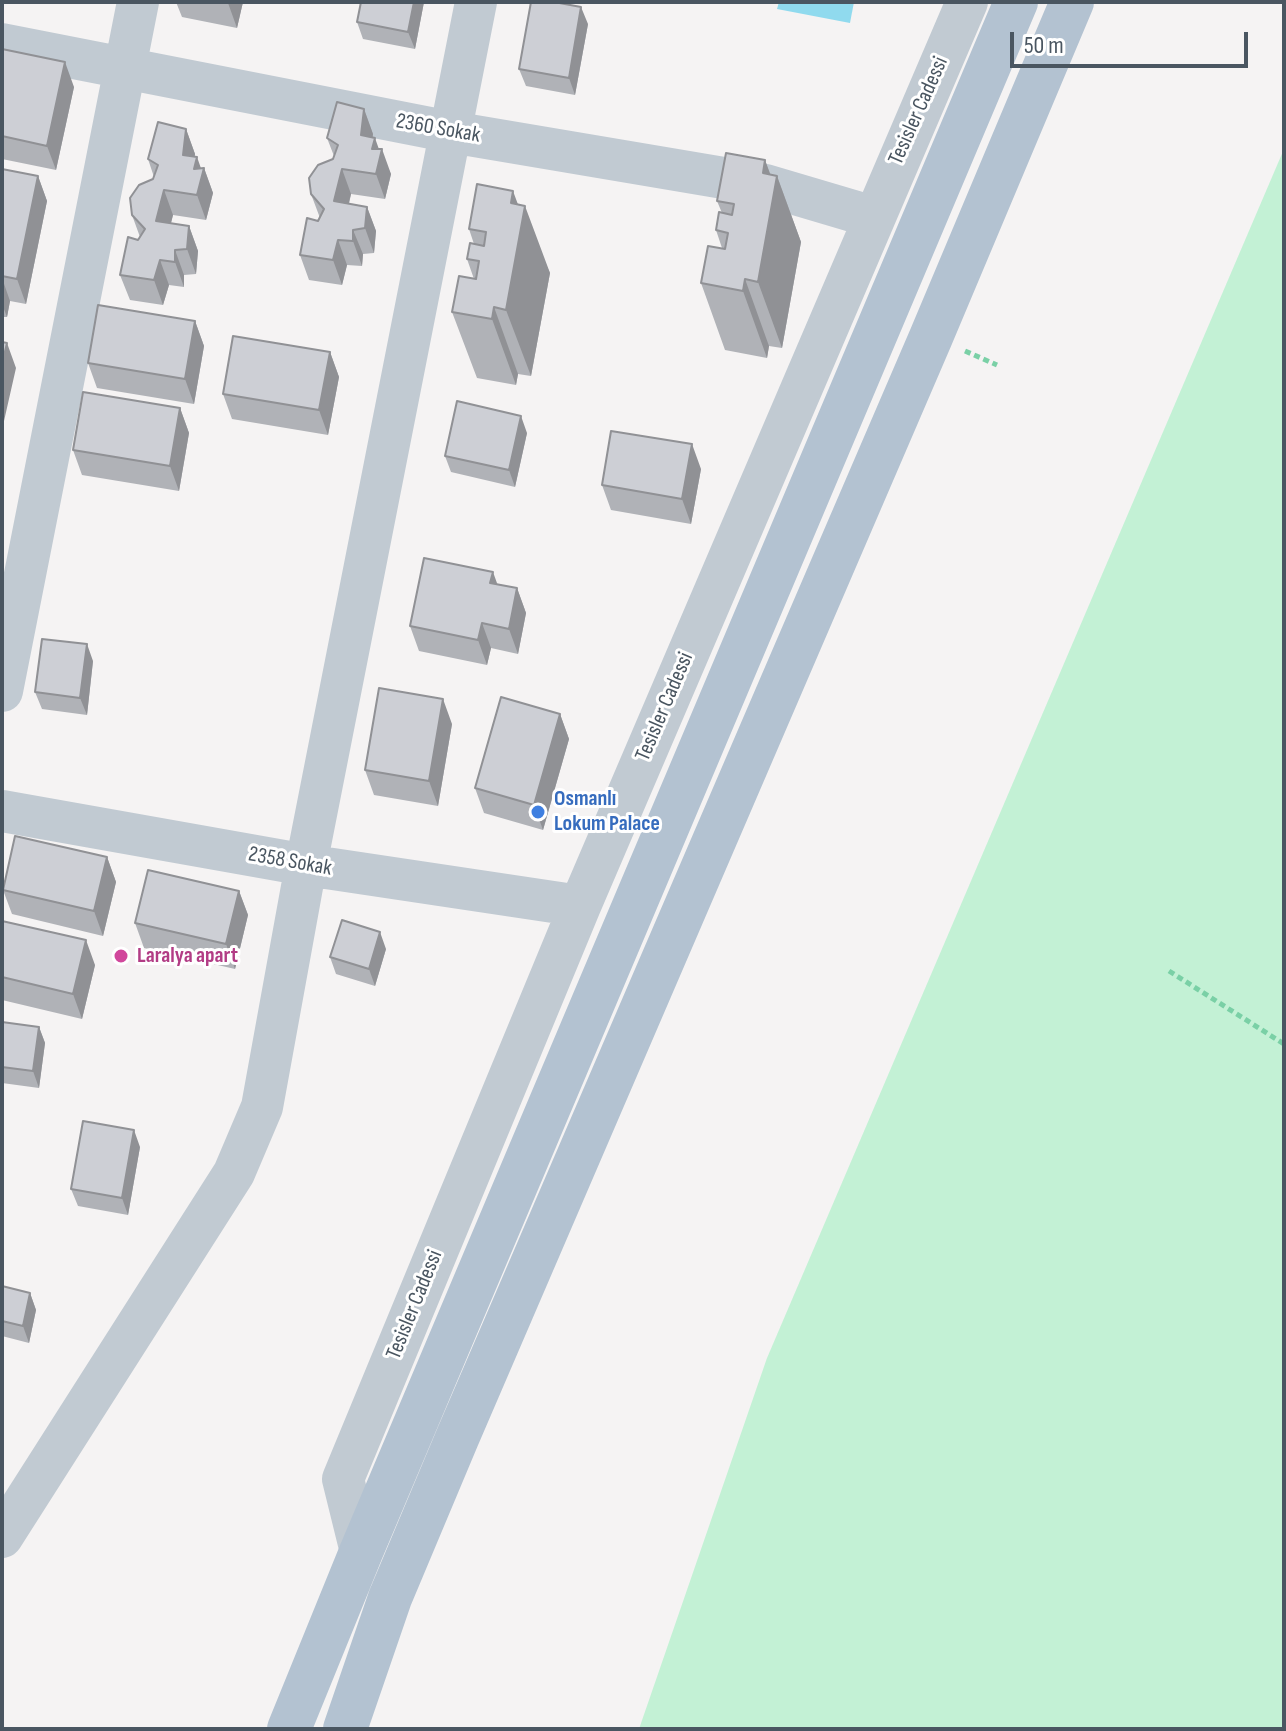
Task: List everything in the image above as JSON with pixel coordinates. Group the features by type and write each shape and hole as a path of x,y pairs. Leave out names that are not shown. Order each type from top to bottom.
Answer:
{"main road":[{"path":"289,1729 1016,2"},
{"path":"345,1729 390,1598 451,1451 1072,2"}],"street":[{"path":"2,691 138,2"},
{"path":"2,1537 22,1473 234,1173 262,1107 306,865 476,2"},
{"name":"Tesisler Cadessi","path":"361,1552 343,1479 580,906 967,2"},
{"name":"2360 Sokak","path":"2,44 451,132 765,185 873,217"},
{"name":"2358 Sokak","path":"2,811 306,865 580,906"}],"path":[{"path":"1169,971 1284,1044"}],"green space":[{"path":"1284,149 1284,1729 639,1729 767,1358"}],"water":[{"path":"779,2 854,2 850,23 777,9"}],"building":[{"path":"361,2 414,2 408,32 357,22"},
{"path":"531,2 581,7 569,78 519,69"},
{"path":"2,49 65,62 47,146 2,136"},
{"path":"337,102 364,109 361,135 375,138 372,149 382,149 376,174 342,169 334,201 367,207 365,228 353,230 353,241 338,240 333,260 300,255 307,218 318,221 324,209 311,194 309,178 318,165 333,159 338,145 327,138"},
{"path":"158,122 186,129 183,155 197,157 194,169 204,168 197,195 164,190 156,221 189,226 187,249 175,250 175,262 160,260 154,280 120,275 128,237 138,240 145,229 132,215 130,198 139,185 153,179 158,165 148,159"},
{"path":"726,153 765,160 763,173 777,176 758,282 745,279 743,291 701,283 708,246 725,249 728,233 716,230 719,212 732,215 734,204 717,201"},
{"path":"2,169 38,176 17,279 2,276"},
{"path":"477,184 513,191 511,203 525,206 506,310 494,307 492,319 452,312 459,276 476,279 479,261 467,259 470,243 484,246 486,232 469,229"},
{"path":"98,305 195,321 185,379 88,363"},
{"path":"233,336 330,352 319,410 223,394"},
{"path":"2,342 7,343 2,364"},
{"path":"83,392 180,408 170,466 73,450"},
{"path":"457,401 521,416 509,470 445,456"},
{"path":"611,431 692,444 682,499 602,485"},
{"path":"424,558 493,572 490,583 517,588 509,629 482,623 478,640 410,626"},
{"path":"42,639 87,644 80,698 35,692"},
{"path":"379,688 443,699 429,781 365,770"},
{"path":"501,697 560,714 534,805 475,788"},
{"path":"15,836 107,857 94,911 3,890"},
{"path":"148,870 239,891 226,944 135,923"},
{"path":"342,920 380,932 369,969 330,957"},
{"path":"2,921 86,940 73,994 2,977"},
{"path":"2,1022 39,1027 33,1071 2,1067"},
{"path":"83,1121 134,1130 122,1198 71,1189"},
{"path":"2,1286 30,1293 23,1326 2,1321"}],"place":[{"name":"Osmanlı Lokum Palace","path":"538,812"},
{"name":"Laralya apart","path":"121,956"}]}
